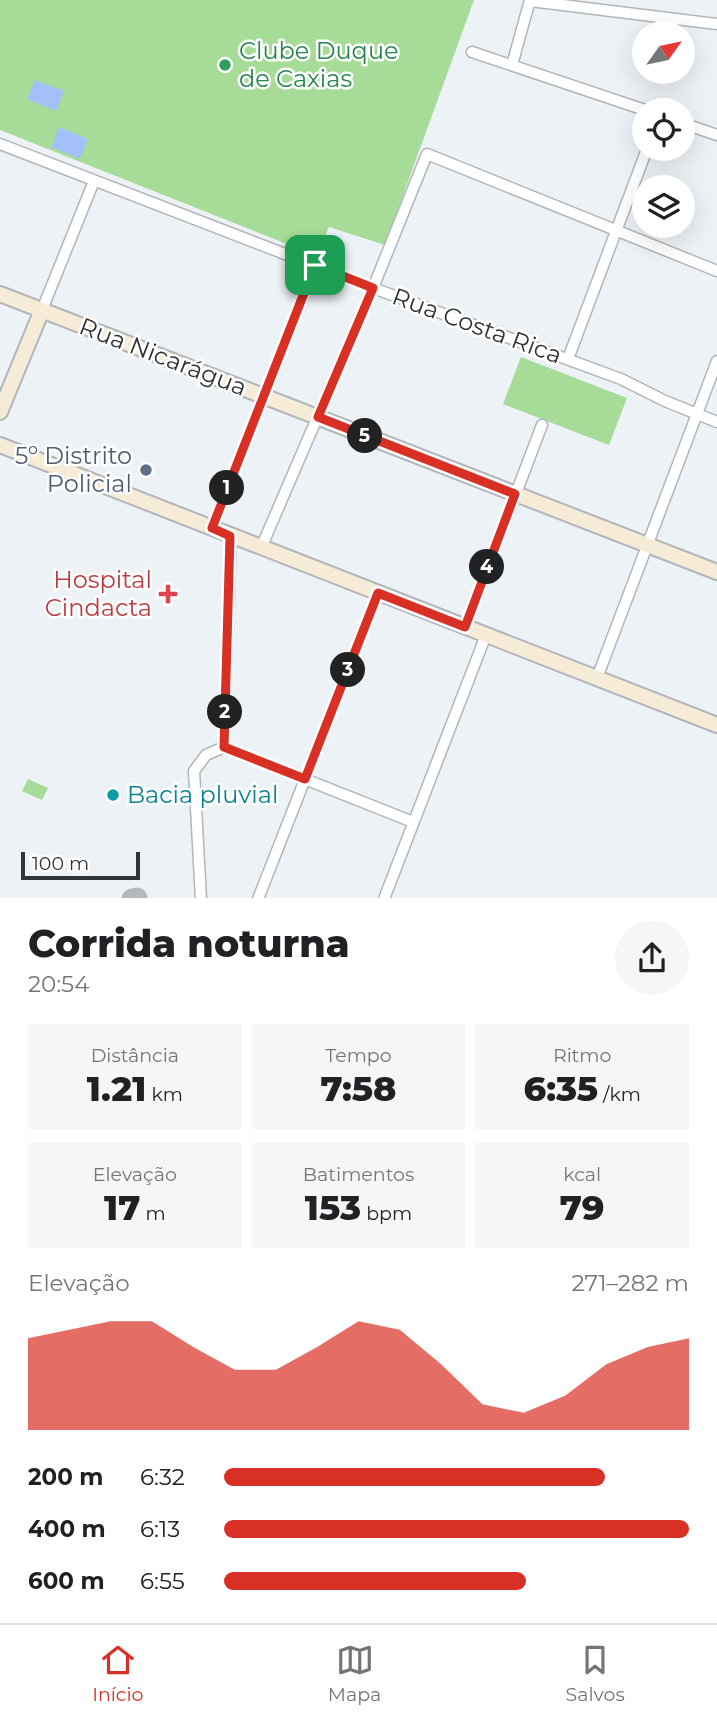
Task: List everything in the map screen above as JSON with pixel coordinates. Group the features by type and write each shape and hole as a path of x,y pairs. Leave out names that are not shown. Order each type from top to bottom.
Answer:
{"main road":[{"name":"Rua Nicarágua","path":"0,294 717,572"},
{"path":"0,412 41,310"},
{"path":"1,445 717,725"}],"street":[{"path":"512,65 530,1 717,24"},
{"path":"472,52 632,106"},
{"path":"695,127 717,135"},
{"name":"Rua Costa Rica","path":"0,144 373,288 621,379 717,422"},
{"path":"261,548 373,288 427,154 717,271"},
{"path":"568,359 642,161"},
{"path":"41,310 94,181"},
{"path":"212,528 315,265"},
{"path":"597,678 717,361"},
{"path":"465,627 542,425"},
{"path":"224,747 230,536"},
{"path":"258,898 378,593"},
{"path":"384,898 486,635"},
{"path":"201,898 194,771 206,755 224,747 414,822"}],"green space":[{"name":"Clube Duque de Caxias","path":"0,0 474,0 385,245 329,227 317,256 0,130"},
{"path":"521,357 627,398 609,445 503,404"},
{"path":"28,779 48,788 42,800 22,791"}],"water":[{"path":"35,80 64,91 56,111 27,99"},
{"path":"59,127 88,139 80,159 51,147"}],"place":[{"name":"Clube Duque de Caxias","path":"225,65"},
{"name":"5º Distrito Policial","path":"146,470"},
{"name":"Hospital Cindacta","path":"168,594"},
{"name":"Bacia pluvial","path":"113,795"}],"route":[{"path":"315,265 373,288 318,417 515,494 465,627 378,593 305,779 224,747 230,536 212,528 315,265"}]}
